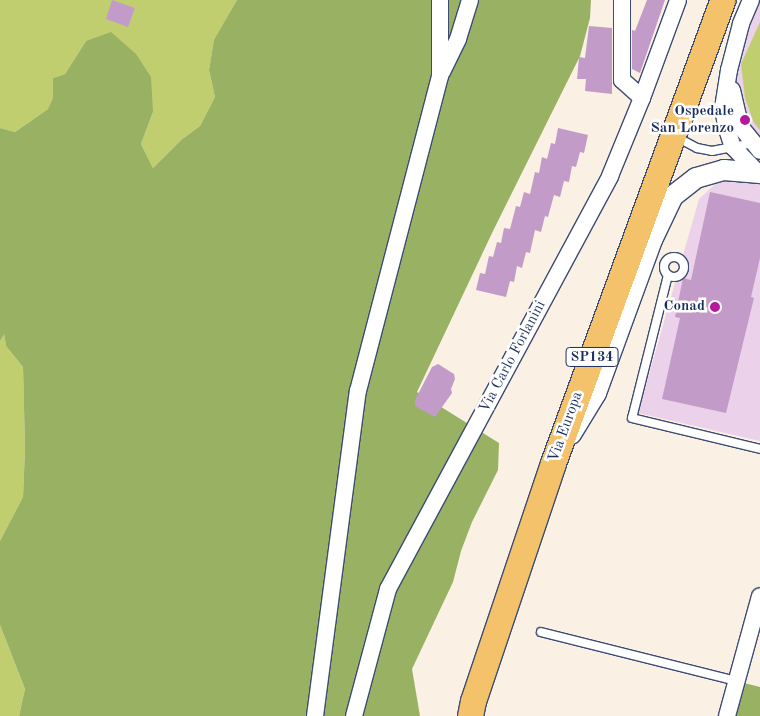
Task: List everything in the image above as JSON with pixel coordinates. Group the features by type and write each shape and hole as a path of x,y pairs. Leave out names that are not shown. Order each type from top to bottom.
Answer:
{"main road":[{"name":"Via Europa","path":"470,716 476,692 553,463 722,0"}],"street":[{"path":"440,0 440,76"},
{"path":"315,716 358,392 440,76 458,39 470,0"},
{"path":"622,0 622,80 642,98"},
{"name":"Via Carlo Forlanini","path":"354,716 388,589 610,176 642,98 678,0"},
{"path":"751,0 741,24 729,70 723,107 726,126 733,147 758,173"},
{"path":"729,70 740,126 756,147"},
{"path":"553,463 596,393 652,240 673,196 696,178 724,170 758,173"},
{"path":"727,716 760,596"}],"lane":[{"path":"674,131 682,140 697,148 712,151 733,147 756,147"},
{"path":"668,275 632,418 760,449"},
{"path":"541,632 736,681"}],"shaded area":[{"path":"753,0 760,0 760,441 638,413 699,199 735,166 726,75"}],"green space":[{"path":"0,0 237,0 214,41 209,70 215,97 200,126 181,140 153,168 141,144 153,112 86,41 65,74 53,78 53,99 48,109 15,132 0,128"},
{"path":"237,0 591,0 590,18 580,56 493,231 417,392 499,443 498,470 472,522 461,551 453,582 412,669 420,716 19,716 25,689 0,625 0,541 23,497 25,449 23,367 6,346 4,334 0,341 0,128 15,132 48,109 53,98 53,78 65,74 86,41 111,32 136,54 151,77 153,112 141,144 153,168 181,140 200,126 215,97 209,70 214,40"},
{"path":"760,22 760,130 754,123 745,98 741,64"},
{"path":"4,333 6,346 23,367 25,449 23,497 0,541 0,341"},
{"path":"0,625 25,689 19,716 0,716"},
{"path":"740,682 760,687 760,716 732,716"}],"building":[{"path":"112,0 135,8 128,27 106,19"},
{"path":"647,0 665,0 640,73 632,69 632,30 635,31"},
{"path":"589,26 612,28 612,94 585,91 586,79 577,79 579,57 585,58"},
{"path":"558,128 588,135 584,153 580,152 576,167 572,166 569,182 564,181 560,197 554,195 548,217 545,216 541,232 535,230 530,253 526,252 522,268 517,266 514,282 510,281 506,297 476,290 480,273 485,274 489,256 493,257 497,242 501,243 504,228 510,229 516,206 520,207 524,192 530,194 535,172 539,173 542,157 547,159 551,143 555,144"},
{"name":"Conad","path":"710,192 760,203 760,258 751,297 754,298 726,413 662,399 680,318 675,317 683,278 691,280"},
{"path":"438,364 454,374 455,379 451,389 452,393 435,417 415,406 415,400 432,367"}],"place":[{"name":"Ospedale San Lorenzo","path":"745,120"},
{"name":"Conad","path":"715,307"}]}
